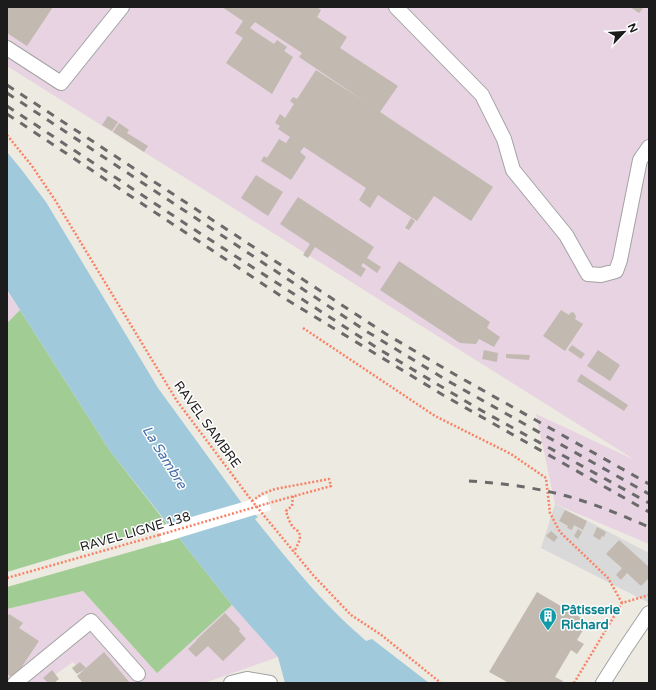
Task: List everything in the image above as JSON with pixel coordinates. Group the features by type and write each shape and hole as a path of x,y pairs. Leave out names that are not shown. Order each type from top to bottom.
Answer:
{"street":[{"path":"7,48 61,83 122,7"},
{"path":"396,7 482,95 504,139 513,170 566,235 588,274 601,275 616,271 620,260 640,160 649,147"},
{"path":"604,683 649,613"},
{"path":"15,683 91,621 138,674"},
{"path":"231,683 247,678 270,683"}],"path":[{"name":"RAVEL SAMBRE","path":"7,135 32,166 55,200 176,400 252,501 313,575 351,615 380,634 441,683"},
{"path":"303,328 435,416 511,454 546,478 550,513 560,532 608,578 622,603"},
{"name":"RAVEL LIGNE 138","path":"7,578 331,486 329,479 275,488 252,501"},
{"path":"293,496 292,506 286,511 290,522 298,531 301,538 294,552"},
{"path":"574,683 622,603 649,594"}],"shaded area":[{"path":"7,7 649,7 649,544 555,504 536,414 635,460 7,66"},
{"path":"7,292 20,310 7,323"},
{"path":"555,504 649,553 649,603 541,548"},
{"path":"83,591 157,672 232,605 278,657 204,683 91,683 73,662 43,683 7,683 7,609"}],"green space":[{"path":"20,310 110,451 167,524 7,572 7,323"},
{"path":"179,538 232,605 157,673 83,591 7,609 7,587"}],"water":[{"name":"La Sambre","path":"7,152 46,202 158,388 241,502 258,517 255,519 282,553 310,586 339,616 366,641 372,639 429,683 285,683 278,657 232,605 110,451 7,290"}],"pier":[{"path":"267,495 271,510 162,543 157,527"}],"building":[{"path":"7,7 53,7 27,46 7,33"},
{"path":"222,7 317,7 321,10 317,17 347,37 340,48 398,86 380,112 493,187 471,221 434,196 417,221 378,195 370,208 359,200 366,188 304,147 300,152 306,157 291,180 261,161 264,156 267,158 279,139 286,143 290,137 278,129 280,126 275,123 280,114 285,118 294,104 290,101 293,97 297,99 316,70 364,101 299,57 302,53 255,22 250,28 274,44 277,40 287,47 284,51 293,57 272,94 226,63 243,38 235,33 243,21"},
{"path":"630,7 644,7 639,13"},
{"path":"108,116 118,122 112,131 102,125"},
{"path":"119,123 129,130 127,133 148,146 144,152 113,132"},
{"path":"256,175 283,192 268,216 241,198"},
{"path":"298,197 374,247 367,258 381,267 377,273 363,263 361,266 366,269 361,277 315,247 308,258 303,255 310,244 280,224"},
{"path":"411,218 415,221 409,230 405,228"},
{"path":"399,261 490,322 487,328 500,337 494,347 479,339 476,344 460,343 380,290"},
{"path":"561,310 569,315 573,312 576,317 575,319 583,324 565,351 543,336"},
{"path":"572,345 585,354 581,359 568,350"},
{"path":"484,350 498,353 497,362 482,359"},
{"path":"598,350 620,365 610,381 587,366"},
{"path":"506,354 530,355 529,360 506,358"},
{"path":"581,374 628,405 624,411 577,381"},
{"path":"565,510 587,521 583,530 574,525 572,530 567,528 568,526 559,521"},
{"path":"597,527 606,532 604,537 602,536 600,540 593,536"},
{"path":"578,529 582,532 578,539 574,536"},
{"path":"551,531 558,537 554,542 546,536"},
{"path":"619,540 649,567 649,578 641,586 627,573 621,580 616,575 622,568 606,554"},
{"name":"Pâtisserie Richard","path":"537,592 588,622 577,640 584,644 577,654 571,650 555,677 563,681 562,683 509,683 489,672"},
{"path":"225,613 240,629 239,631 246,639 223,661 208,646 196,657 188,649"},
{"path":"9,614 23,623 19,628 39,641 21,669 12,677 7,674 7,617"},
{"path":"104,652 130,683 83,683 77,676"},
{"path":"80,662 86,668 77,674 72,668"},
{"path":"52,670 59,679 54,683 48,683 43,678"}],"railway":[{"path":"7,85 386,334 649,484"},
{"path":"7,93 366,331 448,381 649,494"},
{"path":"7,106 382,351 477,408 649,503"},
{"path":"7,114 284,298 443,395 649,512"},
{"path":"469,481 516,486 563,495 596,505 649,527"}],"place":[{"name":"Pâtisserie Richard","path":"548,631"}]}
